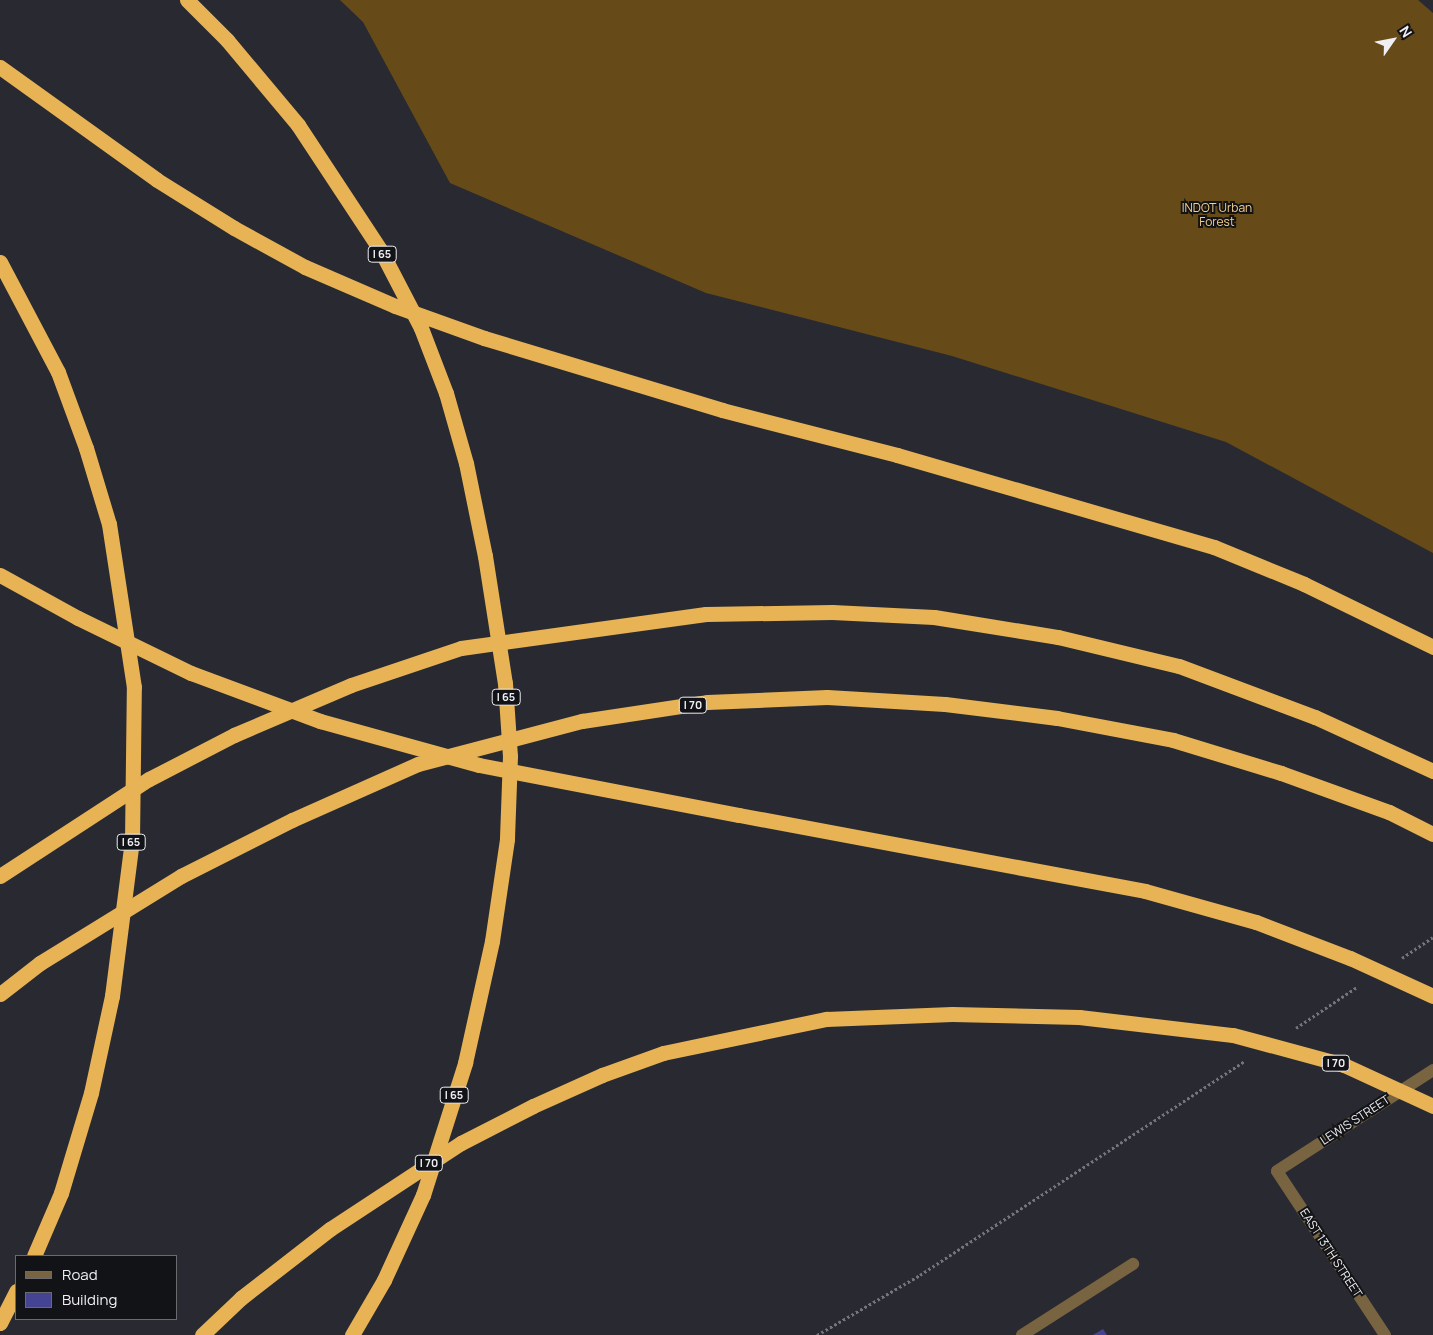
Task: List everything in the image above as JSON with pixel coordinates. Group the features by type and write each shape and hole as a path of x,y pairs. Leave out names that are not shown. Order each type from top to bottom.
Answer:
{"highway":[{"name":"I 65","path":"187,0 227,40 298,125 381,251 421,328 446,393 466,463 485,556 505,683 510,756 507,840 492,941 462,1072 423,1195 384,1280 352,1335"},
{"path":"0,66 157,180 234,228 305,267 395,306 484,338 722,410 897,455 1214,547 1304,584 1433,647"},
{"name":"I 65","path":"0,262 58,372 89,457 109,524 134,687 132,840 112,996 91,1094 64,1184 34,1255"},
{"path":"0,575 78,618 191,673 320,721 479,765 1146,891 1256,922 1350,958 1433,996"},
{"path":"0,876 149,779 234,735 351,685 460,648 706,614 832,612 934,617 1058,637 1179,666 1315,717 1433,772"},
{"name":"I 70","path":"0,994 40,963 181,876 292,820 418,764 582,721 707,702 827,697 945,704 1057,718 1172,740 1281,773 1389,812 1433,834"},
{"name":"I 70","path":"202,1335 241,1298 330,1229 461,1143 533,1106 602,1075 663,1053 826,1018 952,1014 1079,1017 1233,1036 1344,1065 1433,1106"},
{"path":"0,1323 15,1293"}],"street":[{"name":"LEWIS STREET","path":"1278,1171 1433,1070"},
{"name":"EAST 13TH STREET","path":"1278,1171 1385,1335"},
{"path":"1022,1335 1133,1264"}],"path":[{"path":"1400,959 1433,937"},
{"path":"1294,1028 1360,986"},
{"path":"817,1335 920,1275 1246,1061"}],"green space":[{"name":"INDOT Urban Forest","path":"340,0 1418,0 1433,13 1433,553 1226,442 952,356 706,293 450,183 363,22"}],"building":[{"path":"1103,1329 1107,1335 1093,1335"}]}
